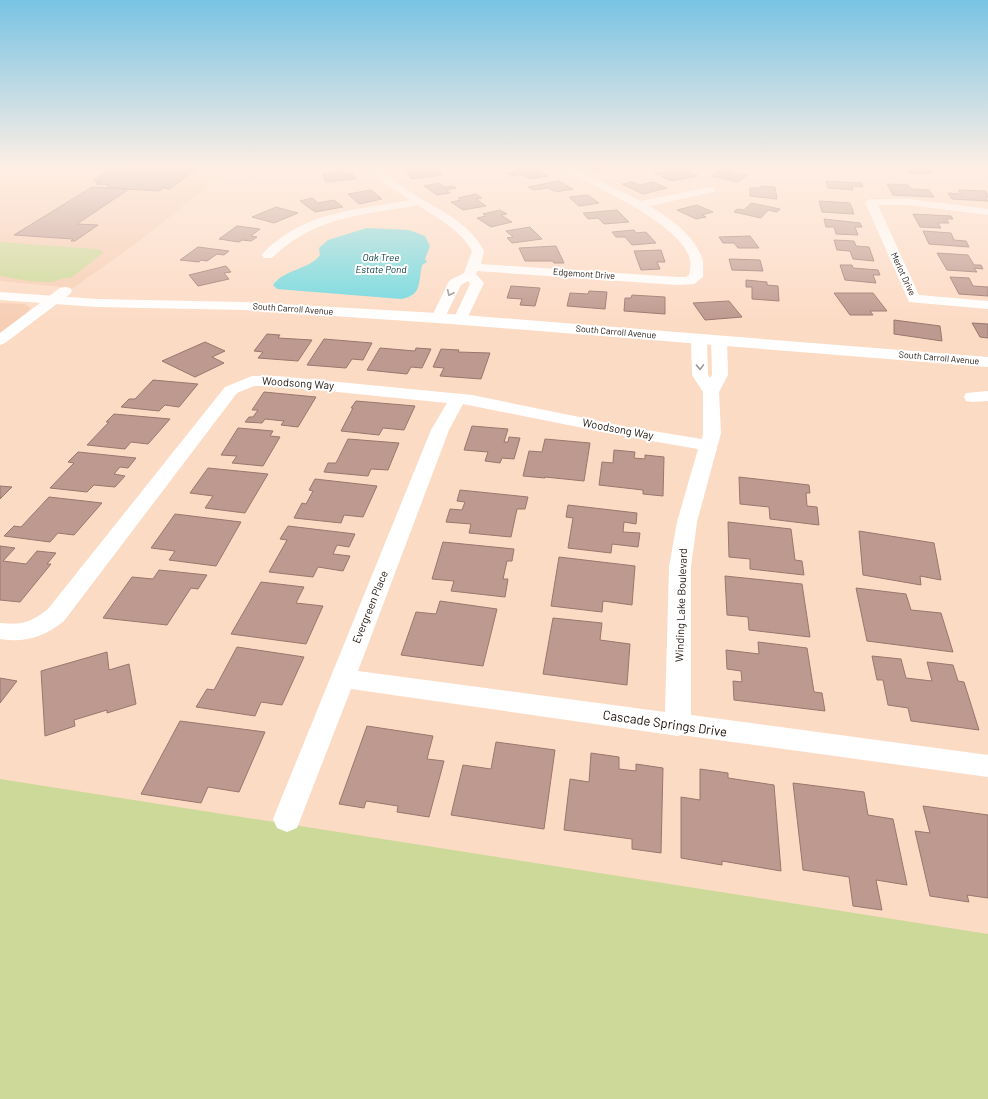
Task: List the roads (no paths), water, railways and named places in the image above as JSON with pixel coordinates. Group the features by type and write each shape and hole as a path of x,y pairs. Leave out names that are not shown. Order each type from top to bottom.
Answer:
{"main road":[{"name":"South Carroll Avenue","path":"0,285 244,306 438,318 988,362"},
{"name":"South Carroll Avenue","path":"0,296 97,303 244,306"}],"street":[{"path":"268,255 290,236 309,225 334,218"},
{"path":"438,318 455,283 471,271 478,251 474,243 457,226 444,218"},
{"name":"Edgemont Drive","path":"471,271 677,281 694,279 698,271 696,260 689,246 674,229 660,218"},
{"name":"Merlot Drive","path":"878,218 914,300 988,305"},
{"path":"460,320 477,283 471,271"},
{"path":"0,340 65,291"},
{"path":"699,339 700,375 711,392"},
{"name":"Winding Lake Boulevard","path":"678,725 680,567 687,522 712,433 711,392 720,374 720,341"},
{"name":"Woodsong Way","path":"0,631 30,632 46,624 56,615 231,390 252,381 277,381 458,398 501,405 628,432 708,445"},
{"name":"Evergreen Place","path":"286,819 440,430 458,398"},
{"name":"Cascade Springs Drive","path":"342,678 678,725 988,766"}],"water":[{"name":"Oak Tree Estate Pond","path":"367,228 409,230 425,236 430,246 425,259 427,262 422,265 418,288 413,295 401,299 277,289 273,285 283,276 310,264 315,260 320,255 319,248 328,240"}]}
